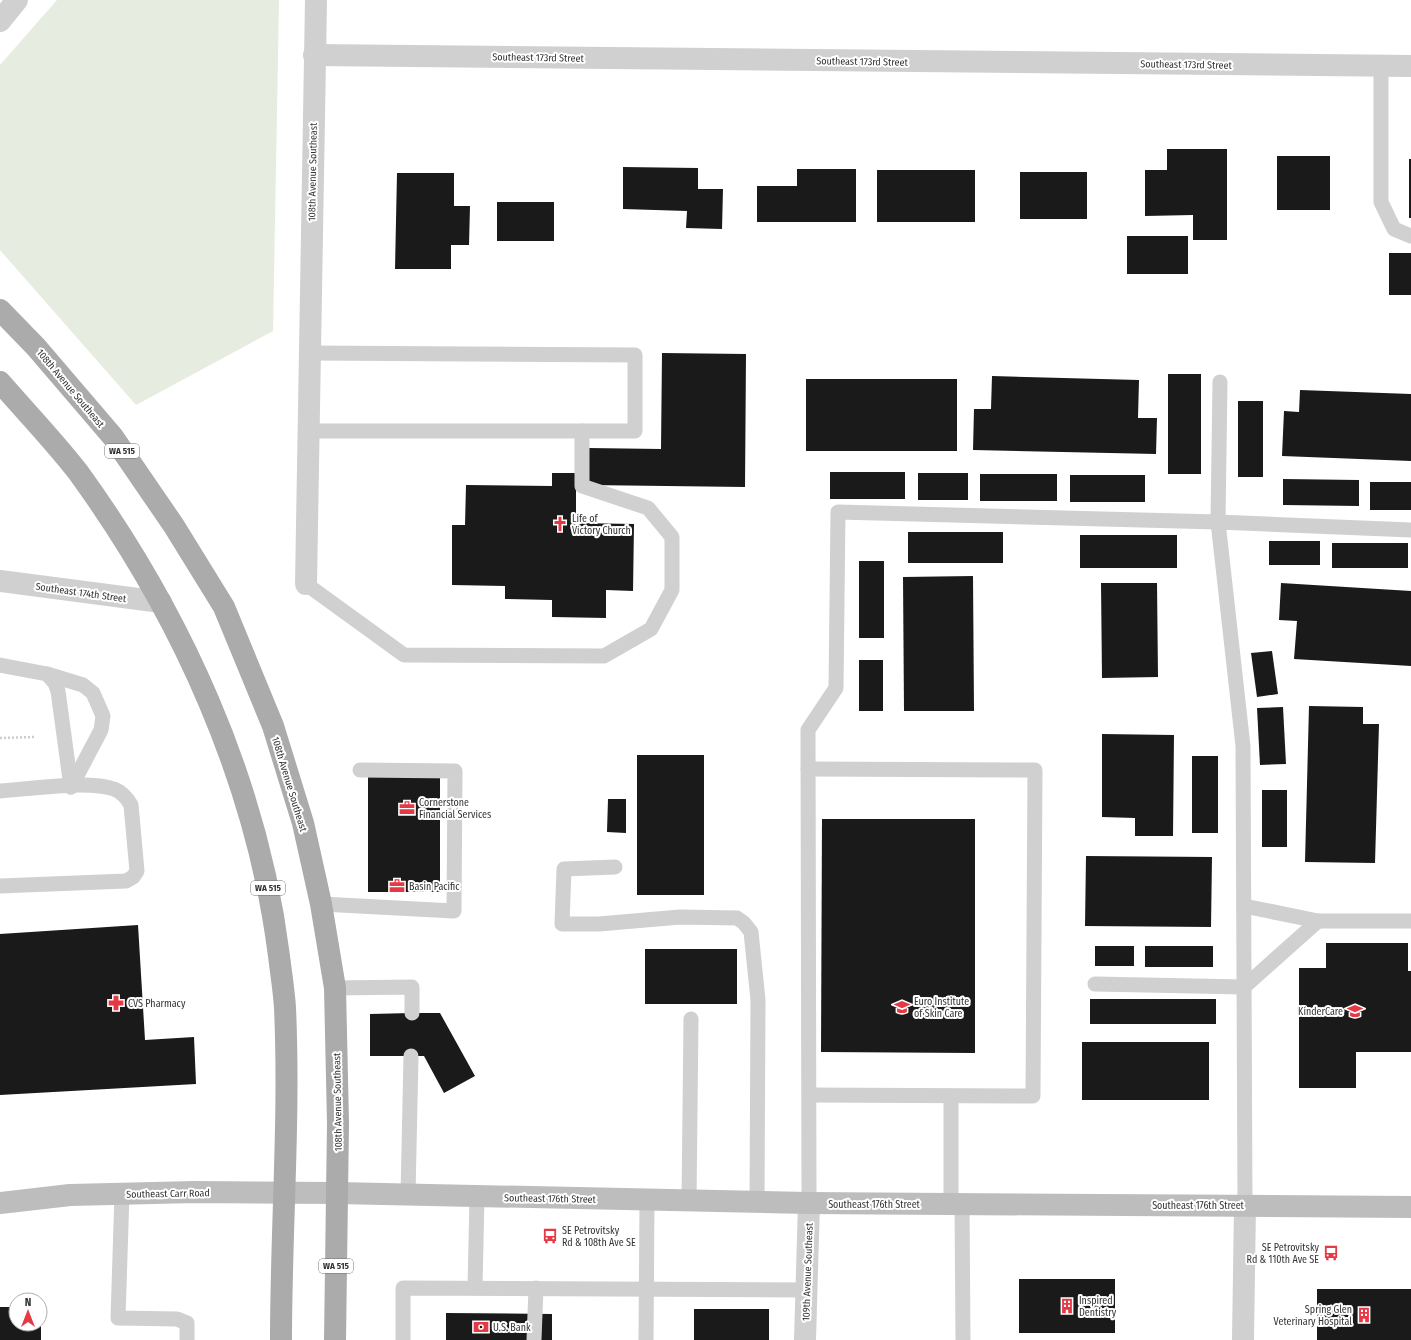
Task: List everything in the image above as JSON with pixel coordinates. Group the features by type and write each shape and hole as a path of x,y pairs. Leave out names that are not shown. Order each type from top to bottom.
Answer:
{"main road":[{"name":"108th Avenue Southeast","path":"0,310 36,347 113,438 174,526 224,607 273,726 303,823 321,904 335,988 338,1123 335,1340"},
{"name":"WA 515","path":"0,382 76,470 125,541 161,602 197,673 227,747 258,844 274,919 285,1006 286,1121 281,1262 281,1340"},
{"name":"Southeast Carr Road","path":"0,1203 70,1195 195,1192 337,1193"},
{"name":"Southeast 176th Street","path":"337,1193 809,1203 1411,1208"}],"street":[{"path":"0,21 17,0"},
{"name":"108th Avenue Southeast","path":"306,584 316,0"},
{"name":"Southeast 173rd Street","path":"314,55 1411,66"},
{"name":"Southeast 174th Street","path":"0,580 161,602"},
{"name":"109th Avenue Southeast","path":"804,1340 808,1290 809,1203"},
{"path":"1244,1340 1245,1206"}],"lane":[{"path":"1381,66 1381,202 1394,229 1411,236"},
{"path":"308,431 635,431 635,355 309,353"},
{"path":"1220,382 1218,522 1243,746 1245,1206"},
{"path":"306,584 404,655 604,656 651,629 672,590 672,537 648,508 582,486 582,431"},
{"path":"809,1203 808,730 836,688 838,512 1218,522 1411,530"},
{"path":"0,665 47,674 83,686 93,693 103,716 101,730 71,786"},
{"path":"47,674 55,683 58,691 71,786"},
{"path":"808,769 1034,770 1033,1096 808,1095"},
{"path":"321,904 454,911 455,771 360,770"},
{"path":"0,792 71,786 98,786 114,789 126,796 131,805 137,871 133,877 126,881 0,886"},
{"path":"615,867 564,869 562,924 599,924 680,917 737,918 744,923 751,932 758,1000 757,1202"},
{"path":"1244,906 1318,921 1411,921"},
{"path":"1096,984 1244,987 1318,921"},
{"path":"335,988 412,987 412,1013"},
{"path":"689,1201 691,1019"},
{"path":"408,1195 411,1056"},
{"path":"951,1096 963,1340"},
{"path":"122,1194 118,1318 177,1319 187,1323 187,1340"},
{"path":"476,1196 476,1288"},
{"path":"646,1340 647,1200"},
{"path":"403,1340 404,1288 808,1290"},
{"path":"534,1340 536,1288"}],"path":[{"path":"0,738 35,736"}],"shaded area":[{"path":"57,0 279,0 273,331 136,405 0,250 0,65"}],"building":[{"path":"1167,149 1227,149 1227,240 1193,240 1193,215 1145,216 1145,170 1167,170"},
{"path":"1277,156 1330,156 1330,210 1277,210"},
{"path":"1409,159 1411,159 1411,218 1409,218"},
{"path":"623,167 698,168 698,189 723,189 722,229 686,228 687,211 623,209"},
{"path":"797,169 856,169 856,222 757,222 757,186 797,186"},
{"path":"877,170 975,170 975,222 877,222"},
{"path":"1020,172 1087,172 1087,219 1020,219"},
{"path":"397,173 454,173 454,206 470,206 469,245 451,245 451,269 395,269"},
{"path":"497,202 554,202 554,241 497,241"},
{"path":"1127,236 1188,236 1188,274 1127,274"},
{"path":"1389,253 1411,253 1411,295 1389,295"},
{"path":"662,353 746,354 745,487 587,485 588,448 661,449"},
{"path":"1168,374 1201,374 1201,474 1168,474"},
{"path":"992,376 1139,380 1138,418 1157,418 1156,454 973,450 974,409 991,409"},
{"path":"806,379 957,379 957,451 806,451"},
{"path":"1300,390 1411,394 1411,461 1282,456 1284,411 1299,412"},
{"path":"1238,401 1263,401 1263,477 1238,477"},
{"path":"830,472 905,472 905,499 830,499"},
{"path":"552,473 576,473 576,523 634,524 633,591 606,590 606,618 552,617 552,600 505,599 505,586 452,585 452,525 465,525 466,485 552,486"},
{"path":"918,473 968,473 968,500 918,500"},
{"path":"980,474 1057,474 1057,501 980,501"},
{"path":"1070,475 1145,475 1145,502 1070,502"},
{"path":"1283,479 1359,480 1359,506 1283,505"},
{"path":"1370,482 1411,482 1411,510 1370,510"},
{"path":"908,532 1003,532 1003,563 908,563"},
{"path":"1080,535 1177,535 1177,568 1080,568"},
{"path":"1269,541 1320,541 1320,565 1269,565"},
{"path":"1332,543 1408,543 1408,568 1332,568"},
{"path":"859,561 884,561 884,638 859,638"},
{"path":"973,576 974,711 904,711 903,577"},
{"path":"1101,583 1157,583 1158,677 1102,678"},
{"path":"1281,583 1411,591 1411,666 1294,659 1297,621 1279,620"},
{"path":"1272,651 1278,694 1257,697 1251,653"},
{"path":"859,660 883,660 883,711 859,711"},
{"path":"1309,706 1363,707 1363,724 1379,724 1375,863 1305,862"},
{"path":"1283,707 1286,764 1260,765 1257,708"},
{"path":"1102,734 1174,735 1173,836 1135,836 1135,818 1102,817"},
{"path":"637,755 704,755 704,895 637,895"},
{"path":"1192,756 1218,756 1218,833 1192,833"},
{"path":"368,775 440,775 440,892 368,892"},
{"path":"1262,790 1287,790 1287,847 1262,847"},
{"path":"608,799 626,799 626,833 607,832"},
{"path":"822,819 975,819 975,1053 821,1052"},
{"path":"1086,856 1212,857 1211,927 1085,926"},
{"name":"CVS Pharmacy","path":"138,925 145,1040 194,1037 196,1084 0,1095 0,934"},
{"name":"KinderCare","path":"1326,943 1408,943 1408,971 1411,971 1411,1052 1356,1052 1356,1088 1299,1088 1299,968 1326,968"},
{"path":"1095,946 1134,946 1134,966 1095,966"},
{"path":"1145,946 1213,946 1213,967 1145,967"},
{"path":"645,949 737,949 737,1004 645,1004"},
{"path":"1090,999 1216,999 1216,1024 1090,1024"},
{"path":"440,1013 475,1076 444,1093 424,1056 370,1056 370,1014"},
{"path":"1082,1042 1209,1042 1209,1100 1082,1100"},
{"name":"Inspired Dentistry","path":"1019,1279 1115,1279 1115,1333 1019,1333"},
{"name":"Spring Glen Veterinary Hospital","path":"1317,1289 1411,1289 1411,1340 1317,1340"},
{"path":"0,1307 8,1307 8,1332 41,1332 41,1340 0,1340"},
{"path":"694,1309 769,1309 769,1340 694,1340"},
{"name":"U.S. Bank","path":"446,1313 552,1314 552,1340 446,1340"}],"place":[{"name":"Life of Victory Church","path":"560,524"},
{"name":"Cornerstone Financial Services","path":"407,808"},
{"name":"Basin Pacific","path":"397,886"},
{"name":"CVS Pharmacy","path":"116,1003"},
{"name":"Euro Institute of Skin Care","path":"902,1007"},
{"name":"KinderCare","path":"1355,1011"},
{"name":"SE Petrovitsky Rd & 108th Ave SE","path":"550,1236"},
{"name":"SE Petrovitsky Rd & 110th Ave SE","path":"1331,1253"},
{"name":"Inspired Dentistry","path":"1067,1306"},
{"name":"Spring Glen Veterinary Hospital","path":"1364,1315"},
{"name":"U.S. Bank","path":"481,1327"}]}
